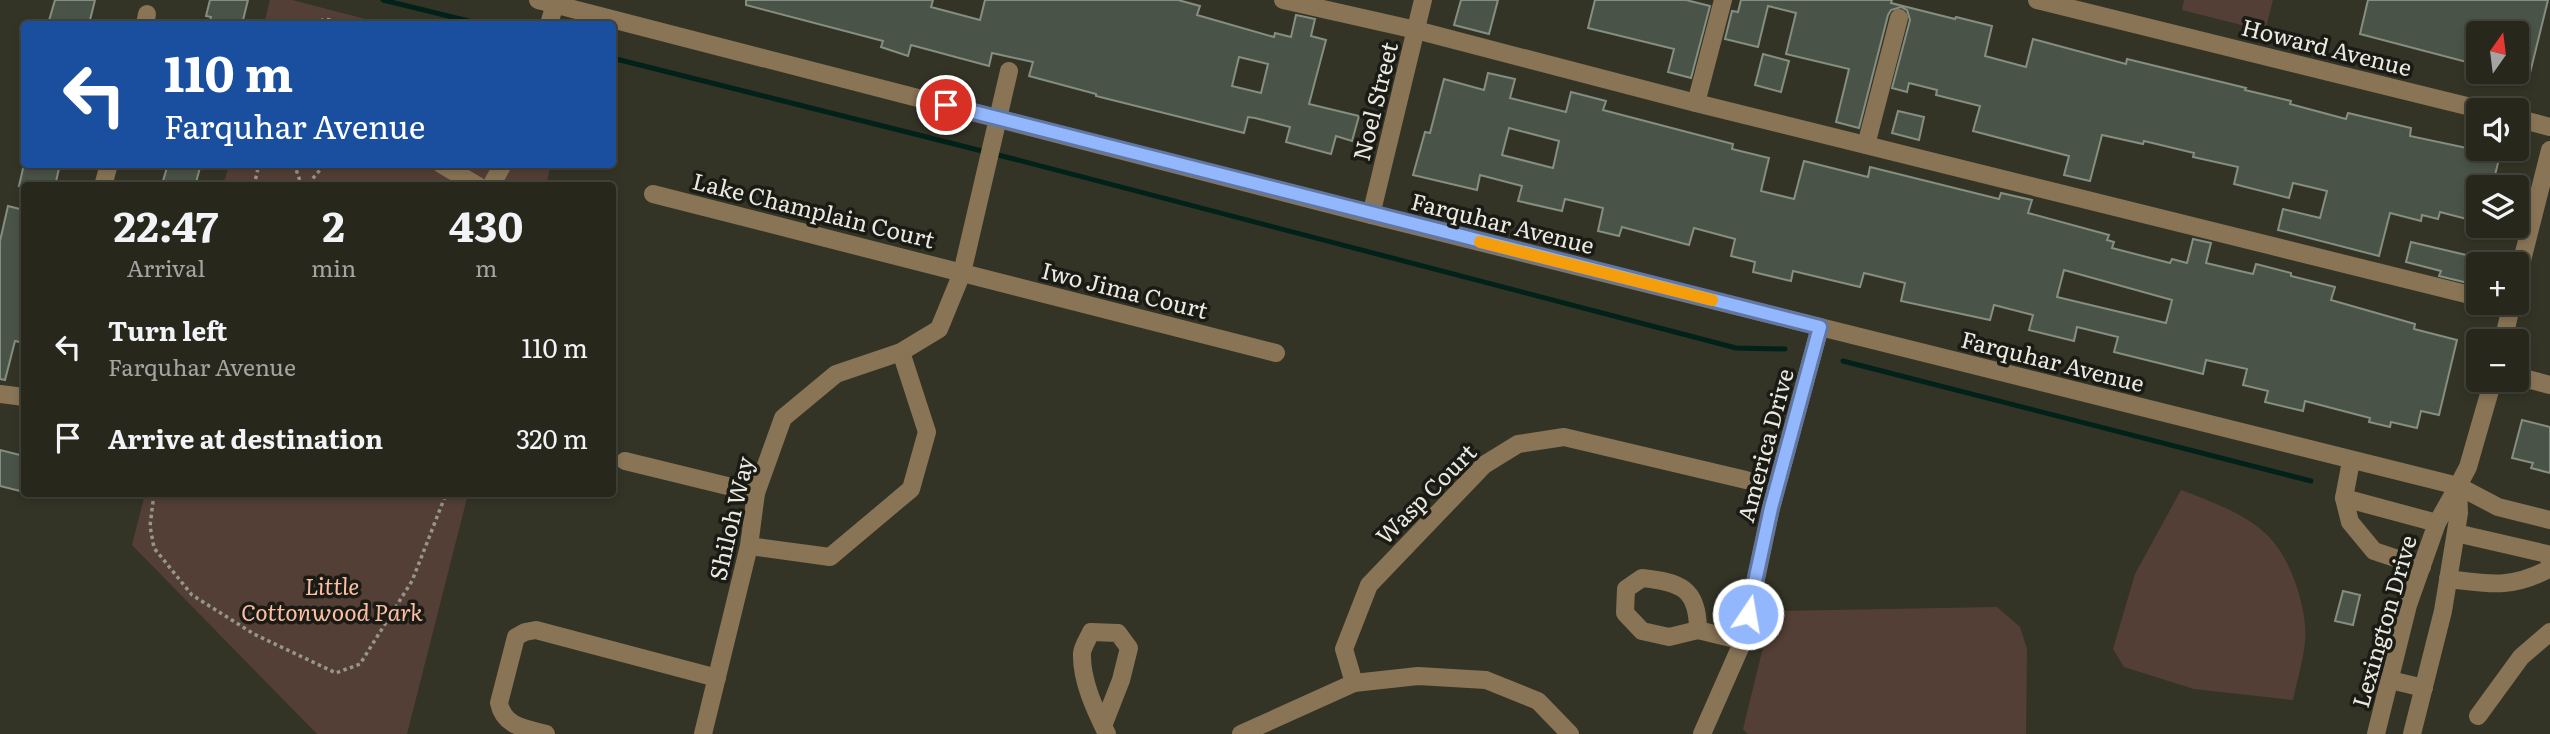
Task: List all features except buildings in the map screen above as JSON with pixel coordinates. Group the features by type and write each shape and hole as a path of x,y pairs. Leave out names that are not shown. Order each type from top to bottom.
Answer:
{"street":[{"name":"Noel Street","path":"1371,215 1423,0"},
{"path":"1696,103 1723,0"},
{"name":"Howard Avenue","path":"2037,0 2466,106"},
{"path":"1290,1 1416,30 1696,103 2466,294"},
{"path":"546,2 549,21"},
{"name":"Farquhar Avenue","path":"546,2 1371,215 2458,486 2498,507 2550,520"},
{"path":"1866,145 1899,18"},
{"name":"Shiloh Way","path":"703,734 749,546 756,493 783,418 836,374 901,352 939,329 962,272 1009,71"},
{"path":"2529,121 2550,127"},
{"path":"2524,252 2550,150"},
{"path":"448,168 471,182"},
{"name":"Lake Champlain Court","path":"653,194 962,272"},
{"name":"Iwo Jima Court","path":"962,272 1276,353"},
{"name":"America Drive","path":"1702,734 1742,641 1771,508 1820,327"},
{"path":"749,546 830,557 911,489 927,432 901,352"},
{"path":"2529,379 2550,385"},
{"name":"Lexington Drive","path":"2376,734 2408,605 2437,523 2468,467 2490,392"},
{"path":"0,394 21,397"},
{"name":"Wasp Court","path":"1354,683 1344,649 1369,585 1484,465 1518,444 1564,437 1746,480"},
{"path":"625,461 756,493"},
{"path":"2351,461 2344,498 2350,522 2374,551 2422,567"},
{"name":"Lexington Drive","path":"2412,734 2443,611 2459,513 2458,486"},
{"path":"2344,498 2437,523"},
{"path":"2448,579 2491,585 2526,581 2549,569 2550,560 2547,554 2456,533"},
{"path":"546,734 510,724 501,714 499,703 516,637 525,632 536,630 717,678"},
{"path":"1698,630 1742,641"},
{"path":"1091,632 1118,633 1129,648 1105,730 1084,678 1082,650 1091,632"},
{"path":"2478,716 2521,656 2550,632"},
{"path":"1241,734 1354,683 1418,676 1486,680 1538,701 1570,734"},
{"path":"2390,680 2424,688"}],"path":[{"path":"310,182 322,168"},
{"path":"154,497 150,526 154,548 192,595 254,634 336,673 360,664 412,581 445,497"}],"green space":[{"path":"270,0 292,0 373,21 265,21"},
{"path":"2184,0 2273,0 2265,31 2182,10"},
{"path":"228,168 550,168 547,182 224,182"},
{"path":"2181,490 2251,522 2270,538 2292,573 2301,602 2305,630 2303,656 2293,700 2194,689 2124,667 2113,649 2135,574"},
{"name":"Little Cottonwood Park","path":"144,497 467,497 407,734 317,734 132,545"},
{"path":"1997,607 2020,627 2027,649 2026,734 1748,734 1743,729 1772,611"}],"waterway":[{"path":"383,0 469,21"},
{"path":"616,59 1014,159 1736,348 1785,349"},
{"path":"1843,361 2311,481"}],"slow traffic":[{"path":"1480,242 1712,300"}],"route":[{"path":"946,105 1820,327 1771,508 1748,614"}]}
